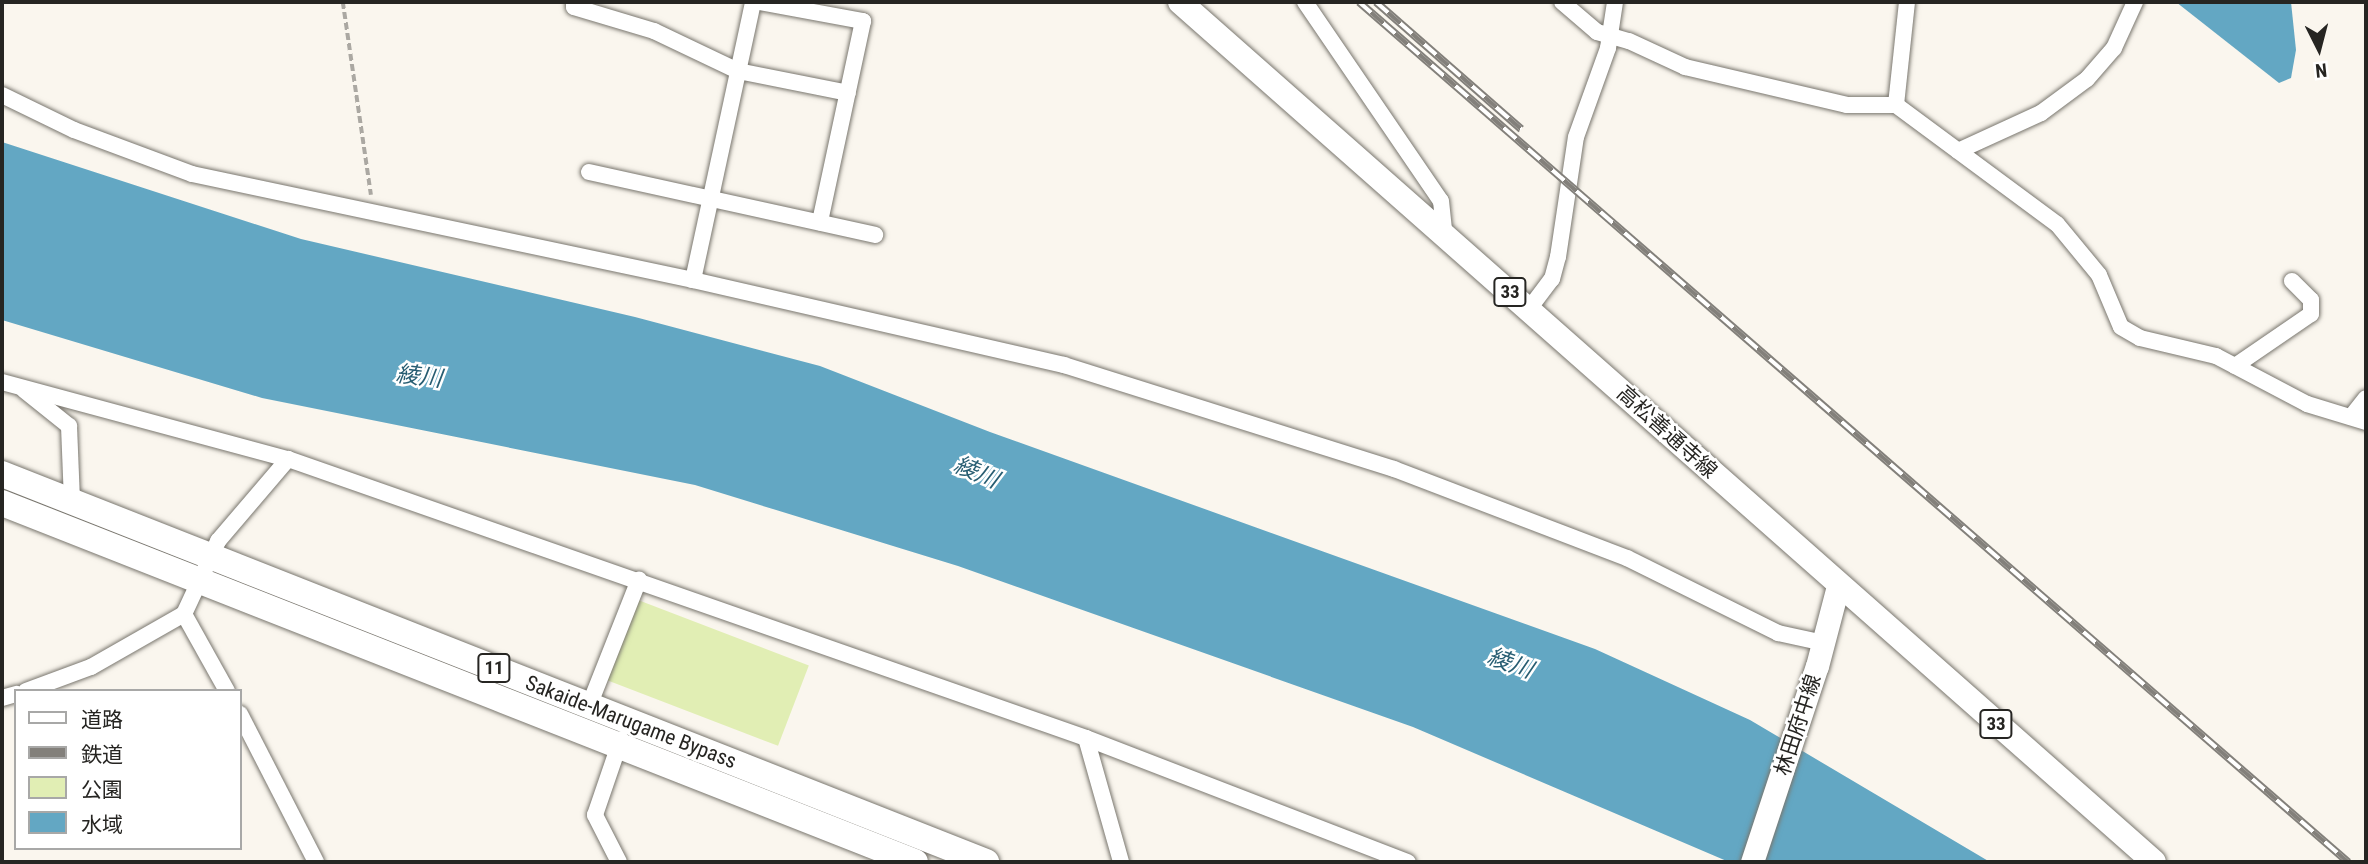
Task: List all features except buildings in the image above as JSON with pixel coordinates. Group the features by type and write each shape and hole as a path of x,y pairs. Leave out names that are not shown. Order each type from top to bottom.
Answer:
{"highway":[{"name":"Sakaide-Marugame Bypass","path":"2,474 986,862"},
{"name":"Sakaide-Marugame Bypass","path":"2,503 915,862"}],"main road":[{"name":"高松善通寺線","path":"1180,2 1444,232 1838,586 2154,862"},
{"name":"林田府中線","path":"1752,862 1817,666 1838,586"}],"street":[{"path":"574,2 574,7 654,31 738,71 848,93"},
{"path":"693,280 753,2"},
{"path":"759,2 863,21 820,222"},
{"path":"1305,2 1435,191 1441,201 1444,232"},
{"path":"1562,2 1609,36 1629,41 1685,67 1847,105 1896,105 2057,224 2099,275 2121,327 2140,338 2216,356 2307,404 2359,420 2366,398"},
{"path":"1529,309 1552,279 1576,137 1609,36 1615,2"},
{"path":"1896,105 1907,2"},
{"path":"1958,151 2041,113 2087,79 2114,48 2135,2"},
{"path":"2,95 74,130 191,174 693,280 1064,365 1394,469 1627,558 1778,633 1824,643"},
{"path":"589,172 875,235"},
{"path":"2235,366 2311,314 2311,300 2292,281"},
{"path":"2,382 288,459 1086,738 1408,862"},
{"path":"19,386 69,426 72,501"},
{"path":"31,689 91,667 184,614 210,554 288,459"},
{"path":"589,706 639,580"},
{"path":"184,614 226,689"},
{"path":"242,718 316,862"},
{"path":"619,862 595,815 629,721"},
{"path":"1086,738 1121,862"}],"path":[{"path":"343,2 374,211"}],"green space":[{"path":"638,600 809,666 778,746 607,680"}],"water":[{"path":"2176,2 2291,2 2296,50 2291,78 2279,83"},
{"name":"綾川","path":"2,142 301,239 635,317 820,366 990,432 1595,649 1750,720 1990,862 1729,862 1413,727 958,566 695,485 262,398 2,320"}],"railway":[{"path":"1359,2 2348,862"},
{"path":"1376,2 1521,129"}]}
